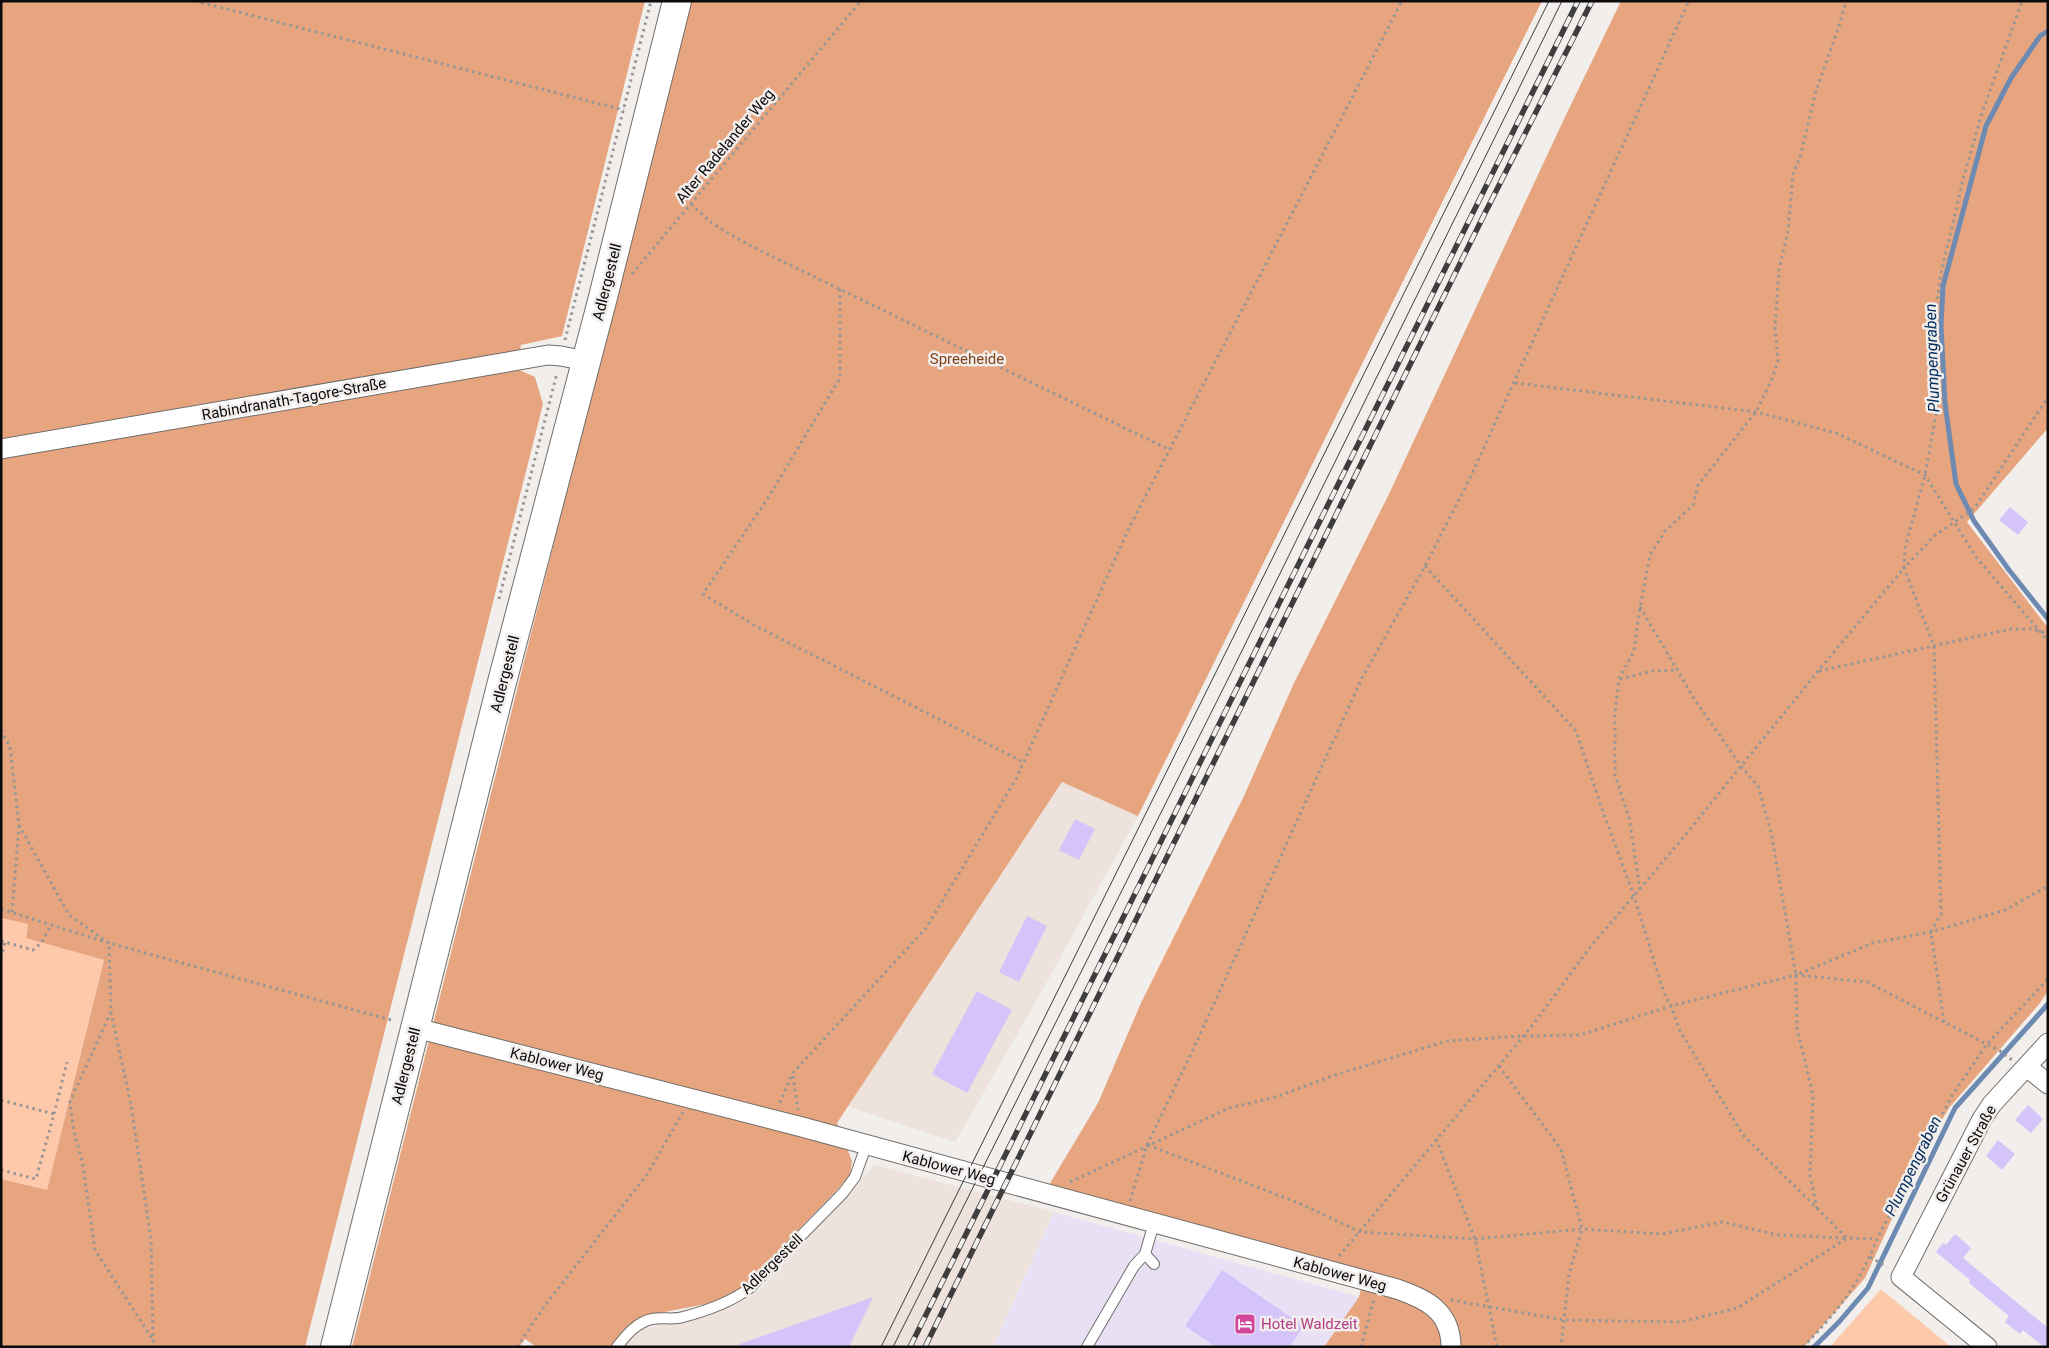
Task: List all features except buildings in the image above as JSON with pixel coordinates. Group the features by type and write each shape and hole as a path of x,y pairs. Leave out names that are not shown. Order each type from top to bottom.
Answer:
{"main road":[{"name":"Adlergestell","path":"335,1347 501,686 677,1"}],"street":[{"name":"Rabindranath-Tagore-Straße","path":"1,449 548,355 586,361"},
{"name":"Kablower Weg","path":"416,1028 802,1127 1415,1295 1438,1309 1447,1326 1451,1347"},
{"name":"Grünauer Straße","path":"1987,1347 1901,1277 1982,1118 2020,1063 2048,1043"},
{"path":"2020,1063 2048,1084"}],"lane":[{"name":"Adlergestell","path":"617,1347 626,1335 640,1324 652,1319 682,1318 733,1300 750,1288 843,1192 855,1177 866,1146"},
{"path":"1088,1347 1134,1266 1145,1254 1154,1223"},
{"path":"1145,1254 1154,1264"}],"path":[{"path":"195,1 624,110"},
{"name":"Alter Radelander Weg","path":"629,278 861,1"},
{"path":"772,1120 792,1074 926,928 1016,779 1130,528 1402,1"},
{"path":"1125,1215 1147,1145 1192,1052 1362,678 1425,566 1469,480 1689,1"},
{"path":"1640,890 1629,817 1615,775 1615,712 1619,679 1634,651 1650,555 1665,532 1693,505 1698,485 1756,412 1778,361 1775,328 1779,270 1788,231 1793,174 1801,154 1815,94 1846,1"},
{"path":"1944,1022 1931,932 1941,914 1934,646 1904,568 1905,548 1925,475 1938,403 1936,314 1940,277 1964,176 1982,113 2022,1"},
{"path":"691,204 713,224 749,245 1170,450"},
{"path":"840,290 840,378 768,498 703,594 754,625 1023,762"},
{"path":"1515,382 1756,412 1836,433 1925,475 1976,557 2048,642"},
{"path":"1331,1272 1338,1258 1436,1138 1523,1036 1591,946 1640,890 1904,568 1934,536 1974,509 2048,396"},
{"path":"1425,566 1576,731 1634,896 1664,993 1680,1031 1743,1135 1846,1238"},
{"path":"1640,607 1695,700 1741,766 1758,786 1771,832 1796,975 1797,1028 1812,1095 1810,1175 1817,1209"},
{"path":"1818,671 2011,629 2032,629 2048,634"},
{"path":"1619,679 1653,671 1676,670"},
{"path":"1,730 10,747 19,825 12,912"},
{"path":"19,825 69,915 109,943"},
{"path":"1056,1196 1068,1183 1229,1108 1276,1098 1335,1075 1446,1041 1523,1036 1580,1035 1671,1006 1796,975 1873,944 1931,932 2005,910 2048,886"},
{"path":"1,909 109,943 377,1016"},
{"path":"1,958 3,942 33,950 42,942 51,925"},
{"path":"109,943 111,1012 131,1104 151,1238 153,1340 155,1347"},
{"path":"1796,975 1867,982 2020,1063"},
{"path":"1803,1347 1832,1316 1850,1293 1953,1094 1987,1044 2048,978"},
{"path":"111,1012 70,1101 74,1132 82,1160 95,1250 153,1340"},
{"path":"1,1170 36,1179 67,1062"},
{"path":"1498,1065 1560,1149 1582,1228 1569,1274 1561,1347"},
{"path":"792,1074 802,1127"},
{"path":"517,1347 547,1303 648,1173 691,1099"},
{"path":"1,1100 54,1114"},
{"path":"1436,1138 1475,1239 1497,1347"},
{"path":"1147,1145 1301,1204 1360,1232 1475,1239 1582,1228 1662,1234 1722,1222 1778,1235 1877,1239"},
{"path":"1489,1307 1564,1320 1681,1322 1736,1308 1846,1238"},
{"path":"1870,1257 1884,1265"},
{"path":"1361,1347 1378,1284"}],"shaded area":[{"path":"1063,782 1138,816 1038,998 955,1142 847,1106"},
{"path":"1,918 28,924 26,937 104,960 47,1190 1,1179"},
{"path":"875,1165 1054,1212 993,1347 622,1347 636,1332 658,1325 699,1318 736,1305 751,1296 763,1287"},
{"path":"1054,1212 1359,1297 1324,1347 993,1347"},
{"path":"1881,1289 1951,1347 1830,1347"}],"green space":[{"path":"1,1 645,1 562,336 521,345 517,369 535,377 543,404 305,1347 1,1347 1,1179 47,1190 104,960 26,938 28,924 1,918"},
{"name":"Spreeheide","path":"690,1 1542,1 1138,816 1062,782 837,1123 852,1161 850,1175 837,1190 742,1288 711,1303 644,1316 621,1333 612,1347 537,1347 525,1339 519,1347 352,1347"},
{"path":"1621,1 2048,1 2048,428 1967,522 2048,628 2048,991 2040,1003 1949,1108 1921,1155 1865,1278 1804,1347 1324,1347 1359,1297 1365,1273 1222,1231 1049,1185 1098,1103 1141,1003 1244,796 1294,683 1388,496"}],"waterway":[{"name":"Plumpengraben","path":"2048,31 2040,36 2011,78 1986,126 1943,286 1941,326 1945,403 1956,484 1974,521 2009,570 2048,619"},
{"name":"Plumpengraben","path":"1814,1347 1839,1322 1868,1288 1955,1108 2048,1004"}],"tram line":[{"path":"881,1347 1549,1"},
{"path":"893,1347 1229,677 1562,1"}],"railway":[{"path":"910,1347 1578,1"},
{"path":"925,1347 1484,215 1592,1"}],"place":[{"name":"Hotel Waldzeit","path":"1245,1324"}]}
